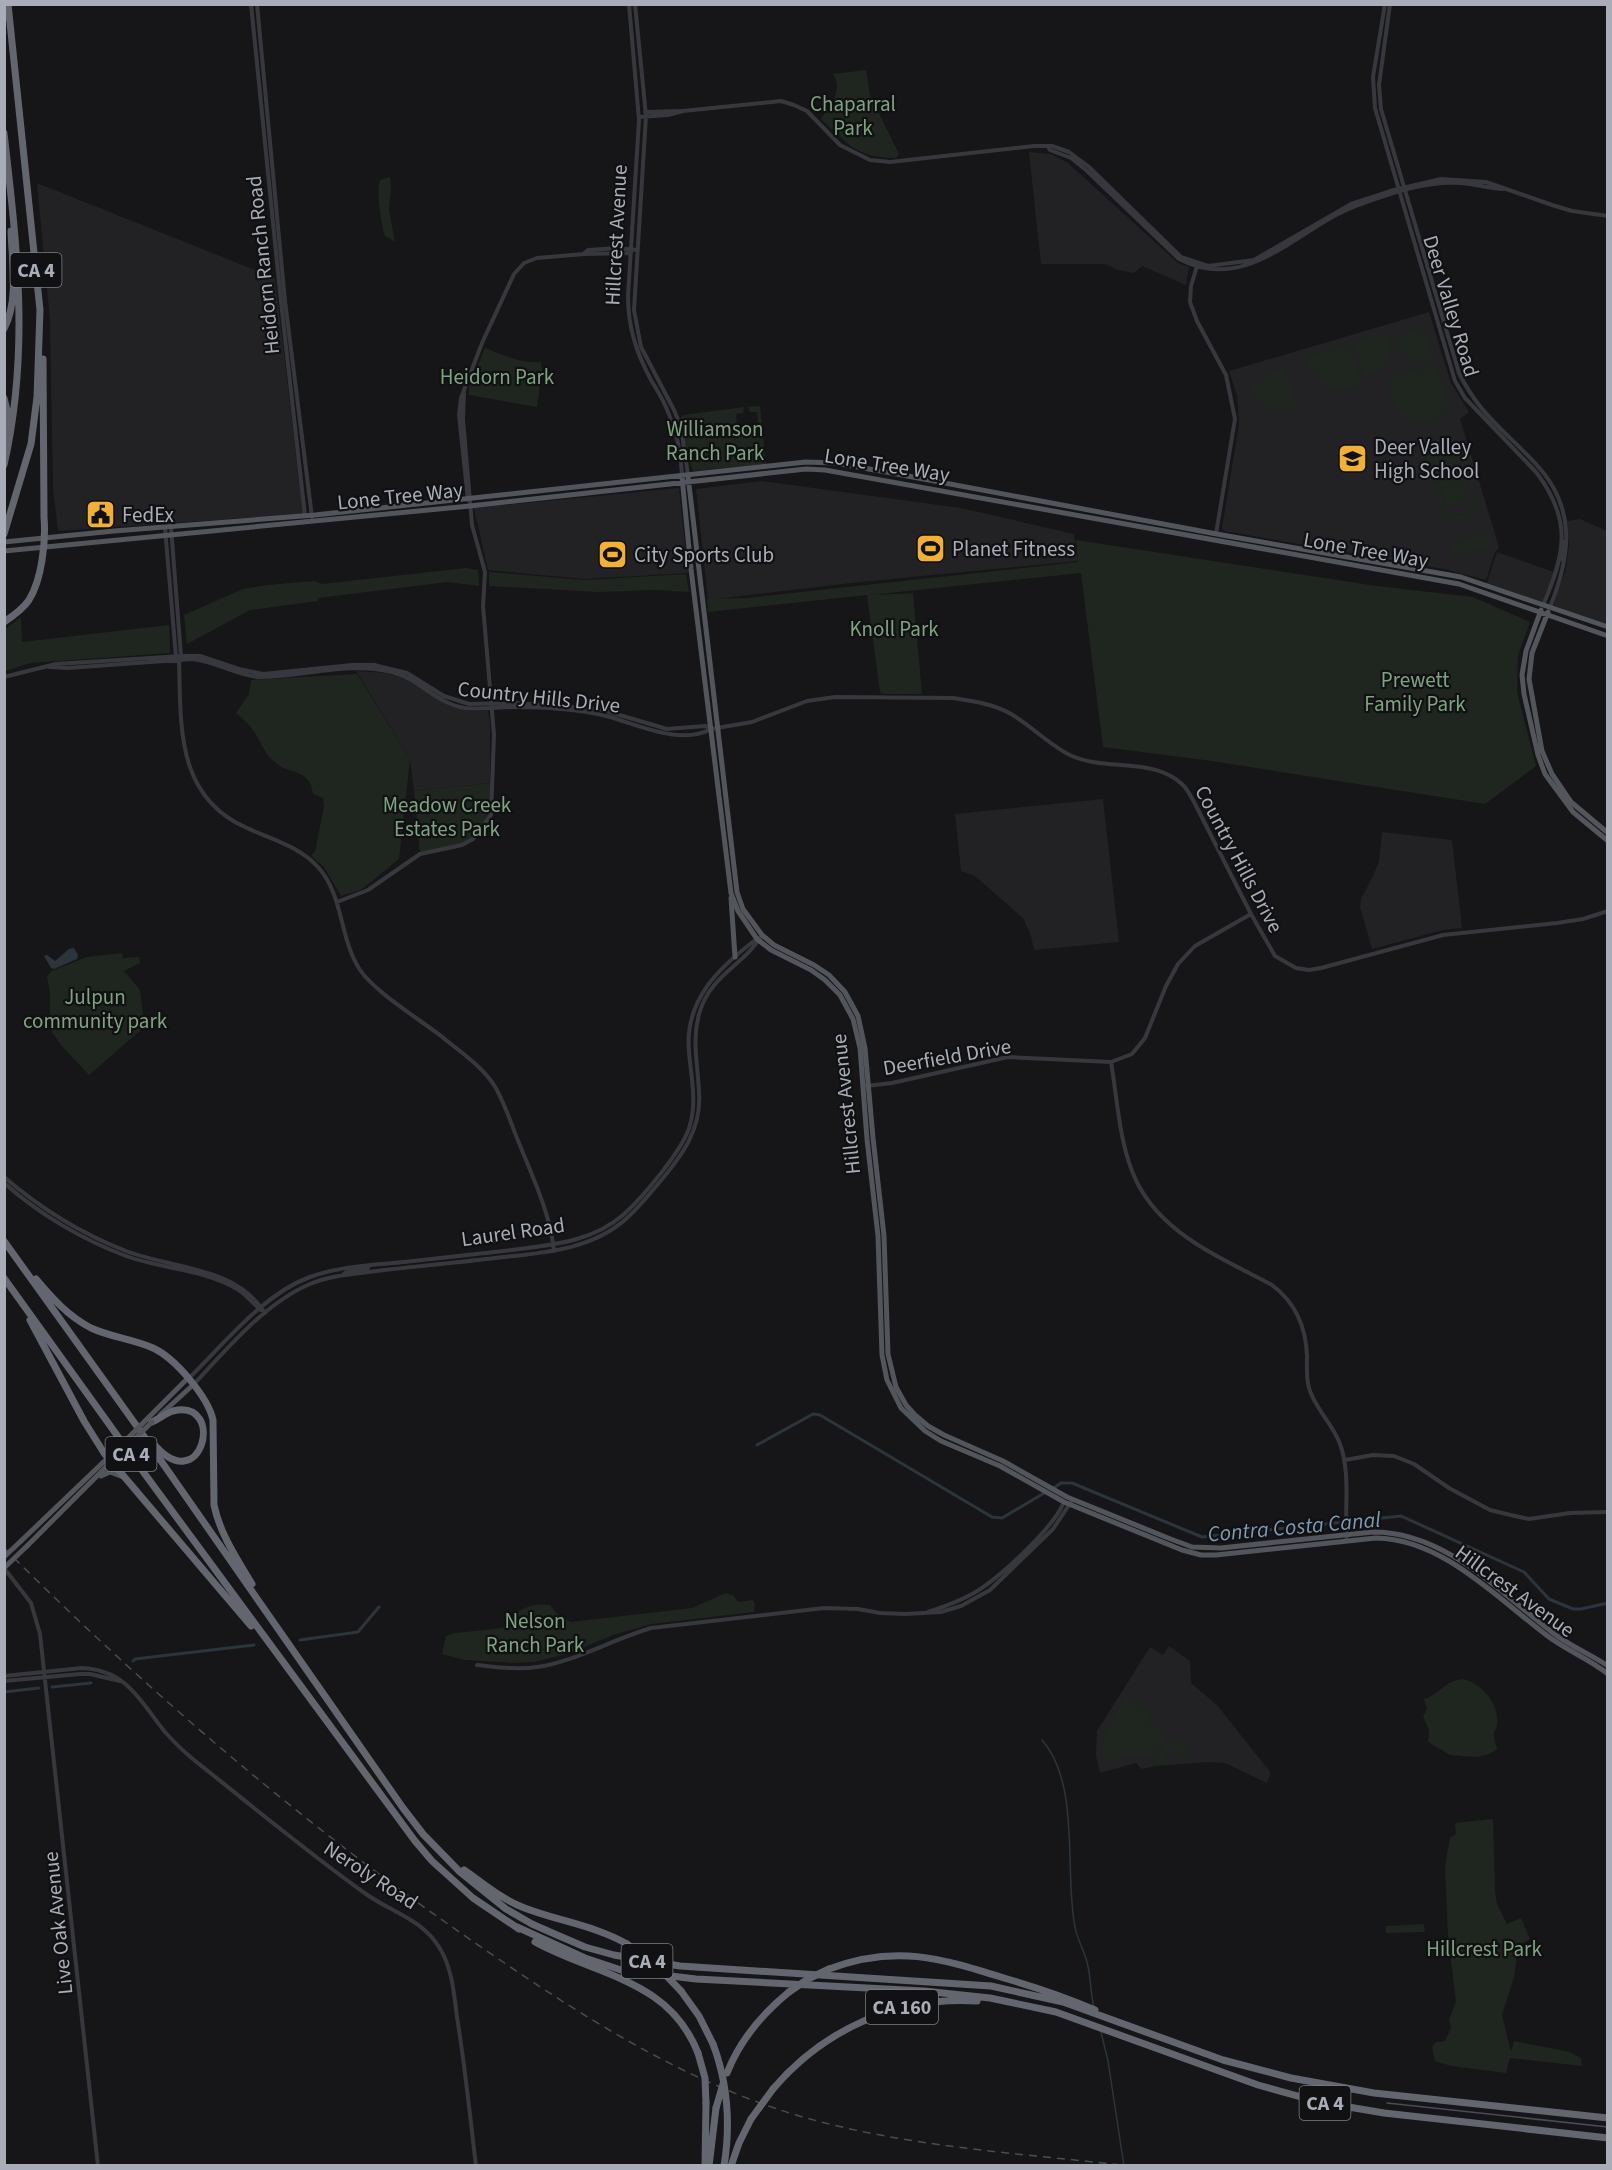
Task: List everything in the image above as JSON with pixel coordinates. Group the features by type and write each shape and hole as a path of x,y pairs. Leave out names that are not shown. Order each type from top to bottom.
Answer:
{"highway":[{"name":"CA 4","path":"5,533 31,444 37,397 40,310 8,4"},
{"name":"CA 4","path":"4,133 18,273 20,329 16,400 4,465"},
{"path":"4,329 13,299 12,201"},
{"path":"4,622 18,612 29,599 46,537 40,310"},
{"path":"4,398 8,414 4,439"},
{"name":"CA 4","path":"4,1240 423,1834 446,1859 482,1891 532,1924 585,1947 614,1955 680,1966 992,1986 1063,2002 1223,2060 1318,2084 1384,2094 1608,2118"},
{"path":"22,1265 58,1305 79,1321 98,1331 160,1352 191,1381 207,1402 213,1420 216,1515 221,1529 268,1613"},
{"name":"CA 4","path":"4,1278 245,1616 331,1726 395,1816 432,1861 472,1898 517,1928 585,1958 621,1970 644,1974 785,1985 924,1991 990,1998 1056,2012 1258,2085 1319,2102 1384,2113 1608,2138"},
{"path":"14,1291 84,1421 110,1460 178,1544 245,1616"},
{"path":"136,1425 161,1452 173,1460 188,1459 194,1456 201,1447 204,1437 203,1427 193,1414 182,1411 171,1412 150,1420"},
{"path":"446,1859 513,1903 595,1929 627,1944 656,1965 681,1991 699,2016 713,2044 722,2071 728,2108 728,2136 724,2166"},
{"path":"517,1928 554,1952 635,1984 654,1995 681,2020 699,2053 705,2078 707,2166"},
{"name":"CA 160","path":"707,2166 716,2108 727,2073 752,2028 789,1992 808,1979 847,1962 875,1956 932,1957 1057,1995 1095,2009 1107,2018"},
{"name":"CA 160","path":"731,2166 751,2119 772,2089 798,2062 828,2040 866,2019 903,2007 961,2000 996,2002 1056,2012"}],"main road":[{"name":"Lone Tree Way","path":"4,542 168,527 309,519 470,506 685,480 806,462 835,463 1461,577 1608,627"},
{"name":"Lone Tree Way","path":"4,551 169,537 469,498 806,469 835,471 1459,584 1608,636"},
{"name":"Hillcrest Avenue","path":"685,480 731,893 741,917 760,938 824,970 845,992 855,1009 863,1032 865,1086 884,1236 888,1354 893,1379 900,1395 915,1415 928,1426 1003,1461 1046,1488 1060,1493 1069,1501"},
{"name":"Deer Valley Road","path":"1546,606 1532,653 1529,679 1542,751 1552,774 1571,802 1608,833"},
{"name":"Deer Valley Road","path":"1544,613 1526,651 1522,675 1538,755 1545,774 1574,812 1608,841"},
{"name":"Hillcrest Avenue","path":"714,728 735,882 743,909 760,938"},
{"path":"731,893 730,906 735,957"},
{"name":"Laurel Road","path":"4,1557 110,1460 191,1381"},
{"name":"Laurel Road","path":"4,1568 82,1492 110,1460"},
{"path":"82,1492 106,1473 113,1472 124,1477"},
{"name":"Hillcrest Avenue","path":"1046,1488 1052,1496 1069,1501 1176,1548 1201,1555 1221,1555 1373,1532 1394,1533 1419,1540 1448,1554 1485,1578 1554,1634 1608,1666"},
{"name":"Hillcrest Avenue","path":"1347,1537 1392,1539 1416,1545 1434,1554 1476,1579 1556,1642 1608,1674"}],"street":[{"name":"Heidorn Ranch Road","path":"251,4 280,302 309,519"},
{"name":"Heidorn Ranch Road","path":"257,4 285,301 309,519"},
{"name":"Hillcrest Avenue","path":"628,4 639,115 628,304 633,339 641,362 673,423 685,480"},
{"name":"Hillcrest Avenue","path":"635,4 646,114 633,296 635,325 646,359 681,427 685,480"},
{"name":"Deer Valley Road","path":"1385,4 1373,77 1373,94 1455,381 1465,398 1536,471 1546,484 1560,515 1562,536 1555,577 1546,606"},
{"name":"Deer Valley Road","path":"1390,4 1378,85 1381,109 1459,373 1480,408 1536,463 1551,481 1560,499 1567,531 1565,563 1546,606"},
{"path":"639,115 781,101 807,111 840,145 854,154 870,160 890,162 1007,148 1056,147 1078,157 1169,245 1197,265 1215,266 1254,260 1351,204 1399,190 1450,182 1504,189 1572,211 1608,216"},
{"path":"337,902 368,890 420,854 462,844 473,839 483,828 490,815 493,706 483,606 485,572 472,525 463,419 464,391 482,343 514,274 524,263 537,258 584,254 588,250 637,251"},
{"path":"1197,265 1191,285 1191,302 1197,321 1226,375 1234,419 1215,541"},
{"path":"168,527 182,738 191,771 207,799 225,816 240,825 290,846 317,866 328,881 337,902 349,949 361,972 376,987 471,1060 494,1086 542,1202 554,1251"},
{"path":"1562,536 1565,563"},
{"name":"Country Hills Drive","path":"4,676 29,669 68,668 178,657 200,660 261,678 364,669 390,671 418,683 453,705 468,708 520,707 598,714 674,735 705,732 714,728 752,722 807,701 835,697 953,698 989,705 1010,713 1072,756 1095,762 1156,771 1172,777 1183,786 1193,800 1275,957 1296,968 1309,970 1443,935 1566,922 1608,911"},
{"path":"1251,914 1195,946 1174,971 1145,1038 1132,1054 1111,1062 1127,1152 1132,1171 1145,1197 1175,1230 1283,1293 1301,1319 1305,1336 1308,1382 1312,1397 1339,1441 1345,1460 1347,1537"},
{"name":"Laurel Road","path":"191,1381 260,1308 294,1284 309,1277 328,1271 370,1265 554,1245 585,1237 614,1222 636,1202 680,1148 690,1126 694,1098 688,1035 695,1009 708,982 760,938"},
{"name":"Laurel Road","path":"191,1381 265,1313 299,1289 328,1278 554,1251 587,1242 617,1226 640,1205 685,1150 695,1127 699,1105 694,1036 700,1010 721,976 754,948 760,938"},
{"name":"Deerfield Drive","path":"865,1086 892,1083 1008,1057 1111,1062"},
{"path":"4,1177 40,1205 88,1234 147,1258 227,1279 250,1295 260,1308"},
{"path":"4,1183 45,1214 93,1241 143,1262 236,1288 265,1313"},
{"path":"343,1276 345,1272 367,1269 370,1265"},
{"path":"1345,1460 1373,1455 1394,1456 1414,1464 1449,1488 1490,1510 1529,1519 1570,1513 1608,1512"},
{"path":"477,1665 510,1668 540,1666 570,1658 651,1628 824,1608 922,1614 965,1598 987,1585 1044,1532 1069,1501"},
{"path":"4,1568 26,1594 35,1612 45,1674"},
{"path":"4,1676 45,1674"},
{"path":"4,1682 45,1674"},
{"name":"Neroly Road","path":"45,1674 90,1674 120,1681 137,1695 178,1746 368,1896 420,1925 438,1945 447,1965 456,2009 476,2166"},
{"name":"Live Oak Avenue","path":"45,1674 98,2166"}],"shaded area":[{"path":"1029,152 1051,154 1068,163 1178,263 1189,267 1186,285 1142,266 1134,273 1118,270 1106,264 1041,264"},
{"path":"37,183 275,278 303,514 58,531 53,490 50,320"},
{"name":"Deer Valley High School","path":"1429,312 1451,383 1469,412 1460,419 1499,547 1495,552 1486,580 1444,569 1224,531 1222,528 1239,424 1237,395 1229,371"},
{"path":"762,481 961,508 1074,534 1078,561 860,582 708,600 696,489"},
{"path":"679,488 688,573 584,579 488,570 474,508"},
{"path":"1580,519 1607,531 1607,626 1553,605 1566,569 1569,545 1567,521"},
{"path":"1497,552 1554,572 1542,602 1487,583"},
{"path":"356,671 397,676 450,706 469,711 488,711 490,783 414,791 410,759"},
{"path":"1103,799 1119,942 1034,950 1023,918 975,876 961,871 955,814"},
{"path":"1382,832 1452,840 1462,928 1443,930 1372,949 1360,907 1361,899 1379,861"},
{"path":"74,948 78,955 77,959 54,969 44,956 47,955 55,961 69,949"},
{"path":"1169,1646 1190,1661 1191,1683 1217,1705 1271,1773 1267,1783 1225,1763 1208,1762 1141,1769 1136,1763 1100,1773 1096,1755 1097,1731 1150,1647 1163,1655"}],"green space":[{"name":"Chaparral Park","path":"866,70 870,95 899,154 896,158 872,155 854,148 821,119 832,103 836,92 836,80 833,74"},
{"path":"390,177 389,210 395,242 385,236 379,199 380,180"},
{"path":"1425,329 1433,360 1419,361 1407,358 1394,344 1391,337"},
{"path":"1390,332 1391,358 1380,371 1364,377 1355,345 1357,341"},
{"path":"1347,344 1351,347 1362,385 1341,388 1327,386 1316,376 1305,358"},
{"name":"Heidorn Park","path":"485,348 519,360 541,362 537,407 469,395 469,386"},
{"path":"1434,365 1437,367 1450,411 1439,418 1428,421 1417,421 1407,417 1393,402 1390,378"},
{"path":"1281,369 1284,370 1298,407 1281,410 1269,409 1259,402 1251,386"},
{"name":"Williamson Ranch Park","path":"760,406 766,464 694,471 680,419 683,415 744,407 743,413 736,414 737,426 748,428 758,424 757,412 750,412 748,407"},
{"path":"1443,437 1456,440 1462,447 1480,509 1475,509 1465,518 1453,519 1443,512 1428,466 1427,455 1430,444","holes":["1446,441 1454,443 1459,449 1473,497 1471,509 1462,515 1454,515 1442,500 1431,459 1431,452 1436,444"]},
{"path":"1455,451 1469,500 1447,507 1432,457"},
{"path":"1489,533 1493,545 1455,556 1451,544"},
{"name":"Prewett Family Park","path":"1076,540 1377,586 1473,597 1530,622 1518,656 1517,692 1536,766 1485,804 1212,761 1103,747 1081,573 870,595 913,593 922,694 882,694 880,692 867,595 708,612 707,599 747,598 1078,562"},
{"path":"466,568 478,570 479,586 448,582 318,598 318,601 250,610 187,644 184,615 243,589 314,581 322,584"},
{"path":"489,572 585,580 686,574 689,592 654,590 598,592 489,586"},
{"path":"21,617 22,642 169,625 170,653 31,663 5,671 5,629"},
{"path":"357,674 410,759 399,859 361,890 341,896 324,867 311,856 315,851 324,807 323,798 313,794 304,776 272,760 250,726 236,713 249,694 251,680"},
{"name":"Meadow Creek Estates Park","path":"493,783 491,815 473,839 462,845 420,854 414,791"},
{"name":"Julpun community park","path":"122,953 123,958 139,957 140,963 124,971 140,990 143,1015 150,1022 89,1075 61,1045 50,1029 50,992 47,977 51,971 87,957"},
{"name":"Nelson Ranch Park","path":"726,1593 734,1596 738,1602 753,1600 754,1612 652,1624 616,1634 567,1654 534,1662 465,1660 442,1654 446,1636 503,1628 511,1617 529,1606 550,1605 556,1613 571,1622 692,1608"},
{"path":"1462,1679 1482,1689 1495,1709 1497,1725 1494,1740 1497,1749 1490,1754 1476,1757 1450,1755 1428,1742 1429,1729 1423,1717 1427,1709 1424,1699 1456,1680"},
{"path":"1126,1693 1152,1715 1148,1720 1168,1737 1151,1756 1138,1755 1107,1761 1103,1756 1104,1735"},
{"path":"1174,1738 1191,1752 1187,1756 1181,1752 1186,1757 1183,1762 1169,1751 1165,1756 1169,1763 1156,1765 1155,1758"},
{"name":"Hillcrest Park","path":"1493,1819 1497,1904 1507,1924 1521,1918 1530,1939 1518,1946 1514,1977 1502,2015 1511,2052 1514,2041 1570,2052 1581,2058 1582,2066 1510,2058 1506,2073 1451,2066 1435,2061 1432,2047 1436,2042 1445,2041 1451,2028 1449,2019 1456,2002 1448,1935 1445,1866 1450,1838 1456,1834 1455,1823"},
{"path":"1424,1924 1425,1932 1386,1933 1386,1926"}],"waterway":[{"name":"Contra Costa Canal","path":"757,1445 813,1414 820,1415 992,1517 1002,1518 1046,1492"},
{"name":"Contra Costa Canal","path":"1052,1489 1061,1483 1072,1483 1202,1537 1401,1516 1524,1572 1549,1599 1573,1609 1608,1603"},
{"name":"Contra Costa Canal","path":"300,1640 358,1632 379,1607"},
{"name":"Contra Costa Canal","path":"133,1661 254,1645"},
{"name":"Contra Costa Canal","path":"52,1687 91,1683"},
{"name":"Contra Costa Canal","path":"4,1692 39,1688"},
{"path":"1042,1740 1054,1758 1067,1804 1072,1905 1077,1936 1088,1967 1094,2007"},
{"path":"1101,2032 1108,2061 1124,2166"}],"tram line":[{"path":"1387,2103 1608,2127"}],"railway":[{"path":"4,1548 116,1656 174,1708 294,1808 355,1856 481,1947 556,1997 632,2043 712,2084 754,2101 837,2126 961,2148 1130,2166"}],"place":[{"name":"Deer Valley High School","path":"1353,459"},
{"name":"FedEx","path":"101,515"},
{"name":"Planet Fitness","path":"931,549"},
{"name":"City Sports Club","path":"613,555"}],"park label":[{"name":"Knoll Park","path":"894,629"}]}
